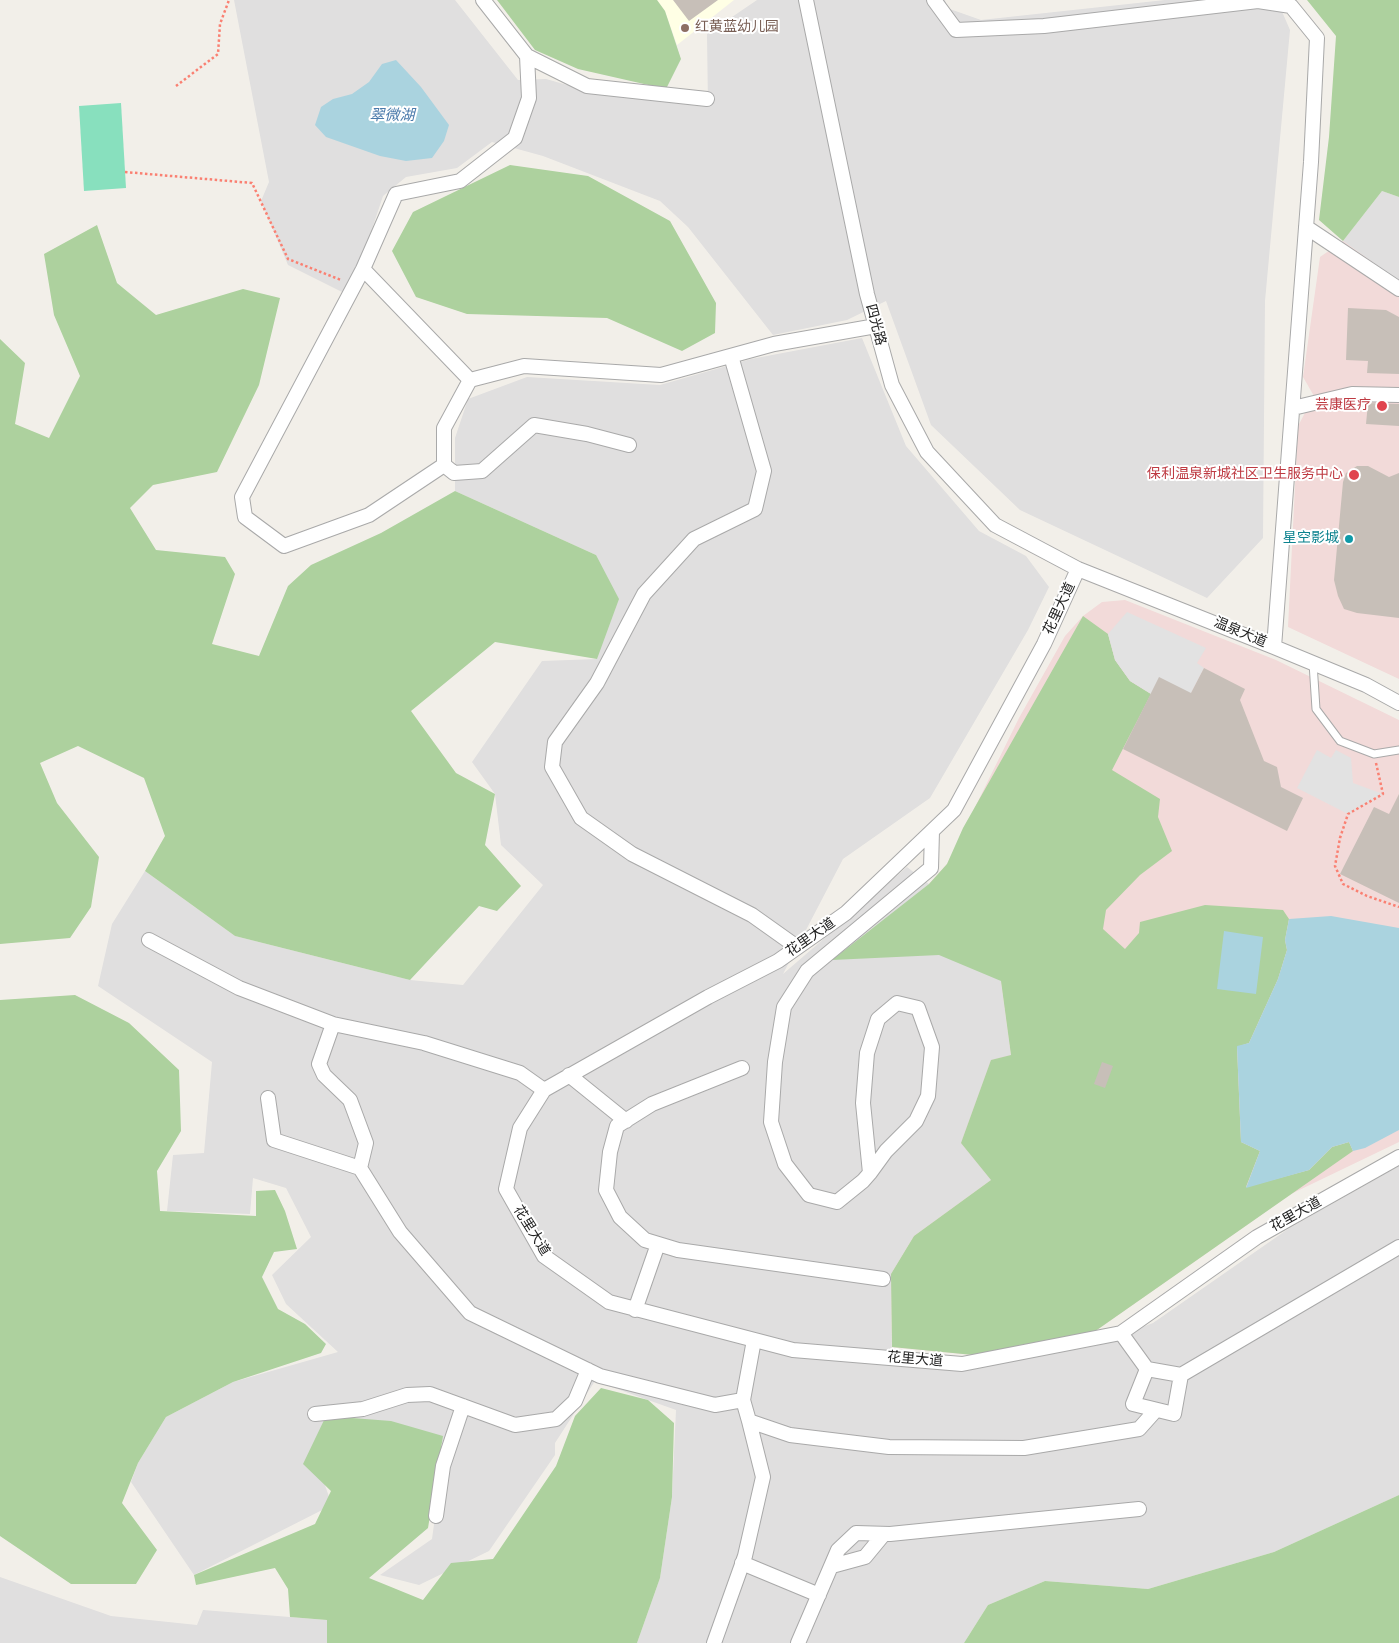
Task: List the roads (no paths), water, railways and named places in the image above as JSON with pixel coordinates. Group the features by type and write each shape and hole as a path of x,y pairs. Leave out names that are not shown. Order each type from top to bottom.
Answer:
{"street":[{"path":"483,0 527,56 587,86 707,99"},
{"name":"四光路","path":"806,0 867,294 892,385 927,452 995,525 1078,569"},
{"path":"934,0 956,30 1044,26 1258,1 1291,6 1317,38 1306,227 1274,647"},
{"path":"444,465 369,515 284,546 245,517 242,498 363,269 396,194 460,181 515,138 529,98 527,56"},
{"path":"1306,227 1399,289"},
{"path":"363,269 470,380"},
{"path":"444,465 444,428 470,380 524,366 661,375 774,344 876,326"},
{"path":"730,356 764,472 755,509 694,539 644,594 597,683 555,742 552,767 581,818 632,854 752,915 797,947"},
{"path":"1292,408 1352,394 1399,395"},
{"path":"444,465 454,472 482,470 534,425 587,434 628,445"},
{"name":"温泉大道","path":"1078,569 1366,685 1399,703"},
{"name":"花里大道","path":"1078,569 1044,644 954,810 846,913 778,961 708,997 544,1090 520,1128 506,1189 544,1256 609,1302 794,1350 962,1364 1121,1333 1256,1238 1399,1157"},
{"path":"870,1173 863,1102 867,1053 878,1019 897,1003 918,1008 932,1047 928,1096 916,1121 886,1151 870,1173 863,1182 837,1202 809,1194 785,1164 771,1122 775,1062 784,1007 807,971 931,868 932,830"},
{"path":"149,940 239,988 333,1024 424,1043 511,1070 520,1073 544,1090"},
{"path":"333,1024 320,1064 324,1075 350,1100 366,1142 360,1168"},
{"path":"742,1068 652,1104 617,1126 610,1152 606,1190 620,1217 645,1240 678,1250 883,1279"},
{"path":"569,1075 626,1121"},
{"path":"268,1098 274,1140 360,1168 400,1232 470,1313 600,1376 715,1405 743,1400"},
{"path":"635,1310 658,1244"},
{"path":"1121,1333 1147,1369 1181,1375 1399,1247"},
{"path":"714,1643 742,1563 763,1478 743,1400 754,1340"},
{"path":"1147,1369 1133,1404 1174,1414 1181,1375"},
{"path":"315,1414 363,1409 406,1395 430,1394 515,1425 556,1419 575,1401 588,1370"},
{"path":"436,1516 443,1466 463,1406"},
{"path":"749,1421 790,1436 889,1448 1024,1448 1139,1428 1156,1410"},
{"path":"798,1643 838,1550 856,1533 884,1534 1139,1509"},
{"path":"832,1566 865,1556 884,1534"},
{"path":"742,1563 819,1595"}],"lane":[{"path":"1313,663 1316,709 1340,741 1374,754 1399,750"}],"water":[{"name":"翠微湖","path":"396,60 421,87 449,125 444,141 432,158 406,161 380,156 326,137 315,125 321,107 333,99 352,94 369,82 382,64"},
{"path":"1331,916 1399,928 1399,1130 1365,1148 1353,1151 1349,1142 1332,1147 1309,1170 1246,1188 1260,1151 1241,1142 1237,1046 1249,1043 1278,979 1287,950 1285,940 1289,919"},
{"path":"1224,931 1263,937 1256,994 1217,989"}],"place":[{"name":"红黄蓝幼儿园","path":"685,28"},
{"name":"芸康医疗","path":"1382,406"},
{"name":"保利温泉新城社区卫生服务中心","path":"1354,475"},
{"name":"星空影城","path":"1349,539"}]}
